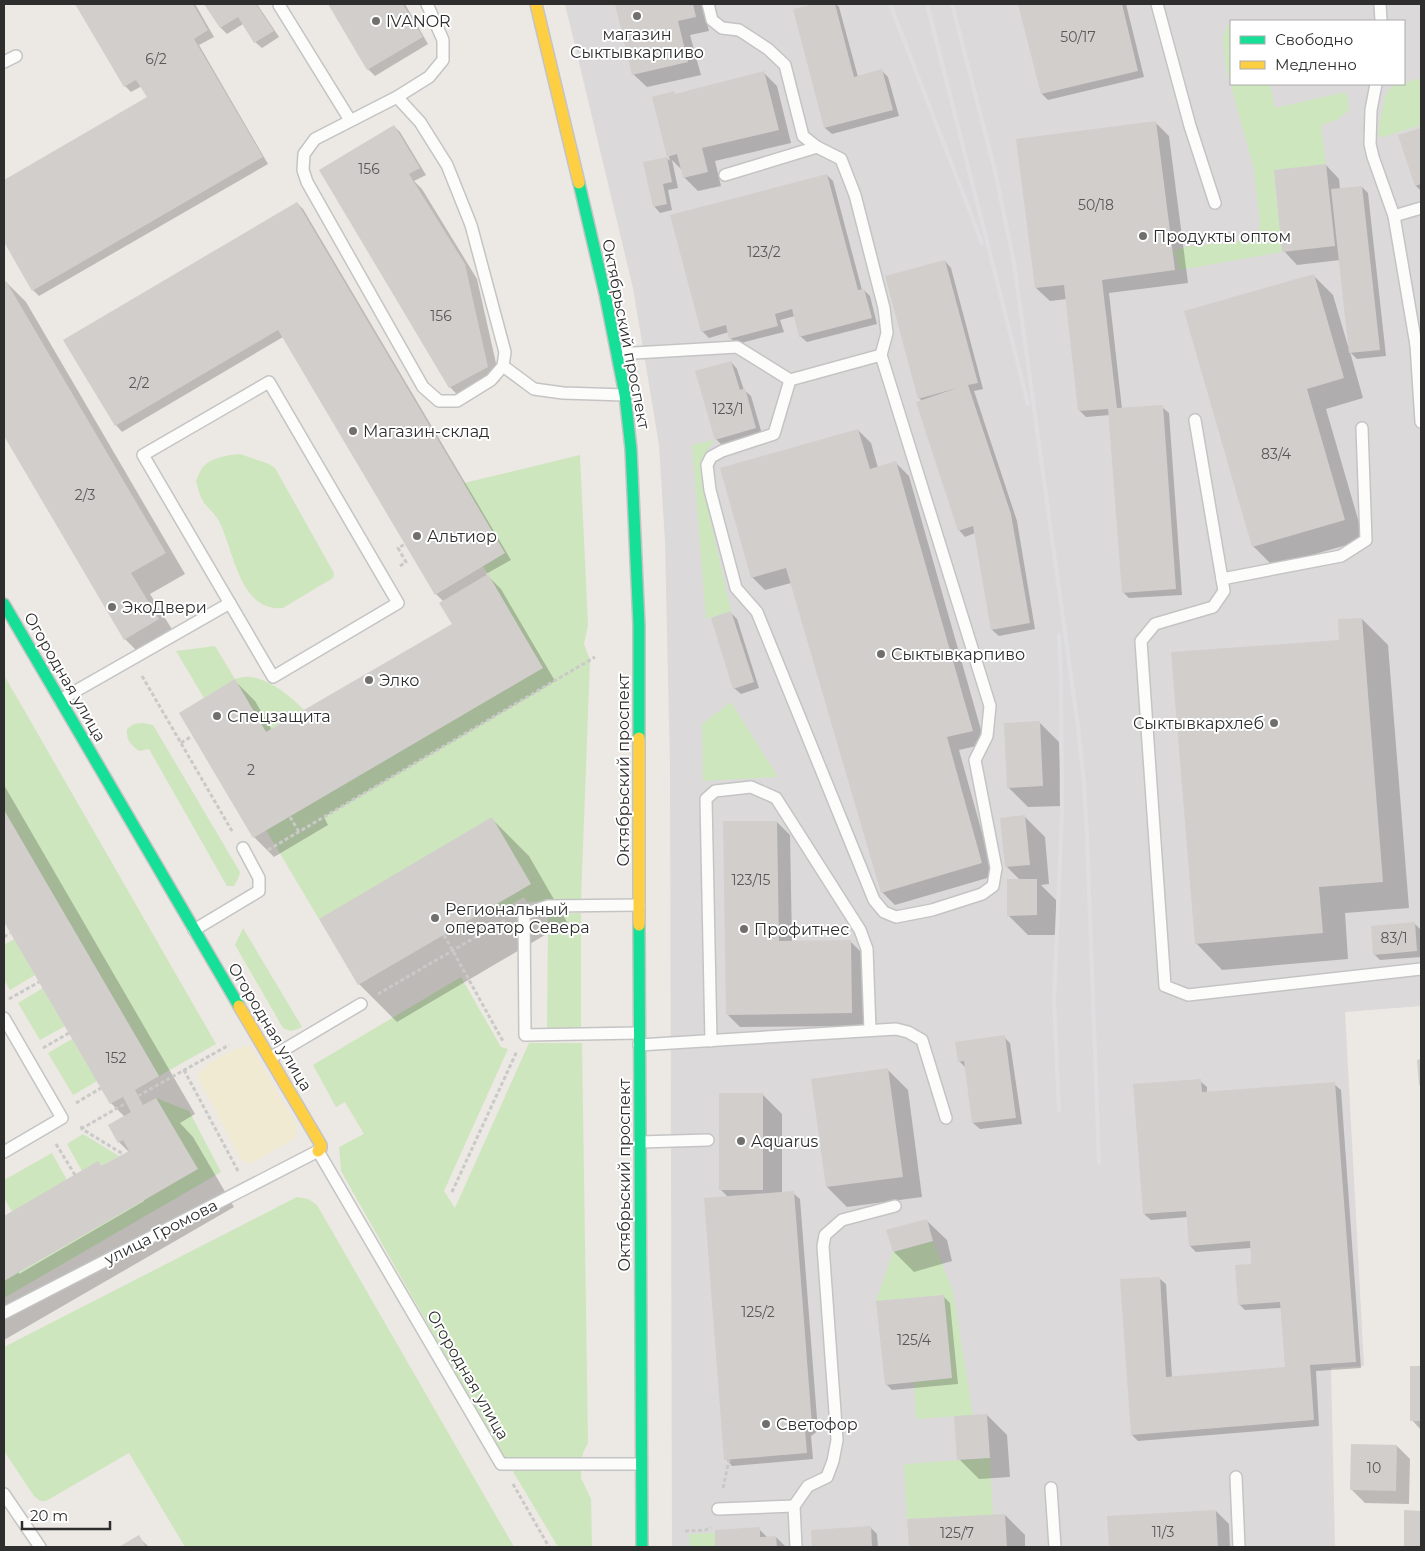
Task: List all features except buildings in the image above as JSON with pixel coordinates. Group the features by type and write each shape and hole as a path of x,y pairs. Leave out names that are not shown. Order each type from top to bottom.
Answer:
{"main road":[{"name":"Октябрьский проспект","path":"536,4 606,294 624,395 631,458 639,625 642,1547"},
{"name":"Огородная улица","path":"4,604 321,1145 318,1151"}],"lane":[{"path":"397,97 420,122 447,165 471,225 505,352 503,366 491,380 457,401 439,401 423,387 302,170 304,154 315,139 397,97 429,77 442,60 443,40 427,4"},
{"path":"708,4 712,20 722,28 739,30 768,49 785,65 803,136 817,147 841,159 854,195 884,308 887,333 881,355 990,706 987,736 975,760 996,868 993,886 982,894 932,910 896,917 884,912 874,900 757,612 736,588 710,490 707,465 711,456 774,434 790,380"},
{"path":"1156,4 1190,126 1215,204"},
{"path":"1380,4 1381,20"},
{"path":"279,5 350,120"},
{"path":"4,62 16,56"},
{"path":"1376,85 1371,110 1370,144 1394,216 1419,344 1421,422"},
{"path":"725,175 817,147"},
{"path":"1394,216 1421,208"},
{"path":"617,354 736,347 790,380 881,355"},
{"path":"503,366 534,389 563,393 624,395"},
{"path":"269,382 398,603 273,677 230,603 144,455 269,382"},
{"path":"1195,420 1224,590 1213,608 1155,624 1141,641 1165,986 1188,995 1421,969"},
{"path":"1222,580 1341,556 1366,540 1362,428"},
{"path":"60,700 230,603"},
{"path":"711,1041 706,799 715,791 751,787 776,798 860,930 867,949 870,1030"},
{"path":"194,930 259,891 260,878 243,848"},
{"path":"639,905 548,906 524,914 525,1035 639,1033"},
{"path":"270,1058 361,1004"},
{"path":"4,1018 62,1118 4,1152"},
{"path":"639,1045 896,1029 908,1032 922,1040 946,1118"},
{"path":"640,1142 708,1140"},
{"name":"улица Громова","path":"4,1313 318,1151"},
{"name":"Огородная улица","path":"318,1151 501,1464"},
{"path":"796,1547 794,1506 808,1486 827,1477 834,1461 837,1440 822,1246 825,1235 842,1220 895,1206"},
{"path":"501,1464 641,1464"},
{"path":"1236,1477 1239,1547"},
{"path":"1051,1488 1055,1547"},
{"path":"4,1494 40,1547"},
{"path":"718,1509 794,1506"}],"path":[{"path":"404,544 398,548 406,562"},
{"path":"250,861 595,657"},
{"path":"132,659 243,848"},
{"path":"181,742 192,736"},
{"path":"290,817 299,832"},
{"path":"361,1004 501,922 524,914"},
{"path":"4,937 10,933"},
{"path":"444,935 505,1043 512,1045"},
{"path":"8,1000 39,982"},
{"path":"138,1096 254,1032"},
{"path":"37,1051 69,1033"},
{"path":"452,1192 519,1046"},
{"path":"184,1070 246,1188"},
{"path":"69,1107 101,1088"},
{"path":"82,1129 123,1154"},
{"path":"56,1144 75,1175"},
{"path":"501,1464 549,1547"}],"shaded area":[{"path":"565,4 1421,4 1421,1006 1345,1012 1364,1366 1331,1368 1335,1547 672,1547 670,766 665,541 659,445 633,288"}],"green space":[{"path":"1230,23 1230,82 1226,68 1223,37"},
{"path":"1421,78 1421,125 1379,137 1378,132 1385,96 1391,87 1405,85 1405,83"},
{"path":"1231,85 1270,85 1275,108 1345,92 1348,98 1349,110 1337,120 1321,125 1326,164 1274,170 1282,252 1179,270 1174,251 1184,247 1248,240 1258,232 1260,225 1254,169"},
{"path":"715,440 707,450 703,463 705,496 731,611 706,619 692,445"},
{"path":"240,454 275,468 334,573 333,578 283,608 268,607 247,590 240,577 219,521 204,503 196,481 203,467 211,461 220,457"},
{"path":"580,455 588,625 584,644 590,660 581,900 527,902 524,897 490,917 486,910 319,919 266,830 542,667 483,566 505,553 464,483"},
{"path":"215,646 235,679 249,677 266,681 286,694 304,710 266,732 235,680 204,698 176,651"},
{"path":"4,675 216,1044 159,1076 4,810"},
{"path":"731,702 778,777 703,781 702,724"},
{"path":"134,724 153,725 240,872 234,886 227,886 149,749 139,751 129,741 127,729"},
{"path":"581,913 581,1029 547,1029 548,914"},
{"path":"243,928 302,1027 292,1030 283,1028 235,945"},
{"path":"14,939 35,975 10,990 4,979 4,945"},
{"path":"461,977 501,1047 508,1049 444,1191 455,1208 529,1043 582,1043 588,1443 583,1453 582,1461 505,1461 341,1171 339,1147 364,1134 345,1102 336,1107 313,1065"},
{"path":"43,988 65,1026 40,1040 18,1003"},
{"path":"72,1039 97,1081 73,1095 48,1053"},
{"path":"156,1098 189,1111 221,1172 4,1298 4,1281 197,1169"},
{"path":"83,1134 119,1156 101,1166 98,1162 82,1171 67,1144"},
{"path":"52,1153 67,1180 12,1212 4,1198 4,1180"},
{"path":"297,1197 308,1199 317,1205 514,1547 185,1547 129,1453 46,1501 40,1501 34,1496 4,1451 4,1347"},
{"path":"933,1241 953,1291 973,1415 916,1419 914,1382 952,1378 944,1295 876,1301 893,1252"},
{"path":"990,1458 993,1515 907,1519 904,1464"},
{"path":"511,1468 581,1469 581,1478 591,1499 592,1547 558,1547"},
{"path":"715,1533 715,1547 690,1547 689,1534"}],"sand":[{"path":"244,1046 251,1046 297,1126 294,1139 252,1163 241,1160 197,1076 211,1062"}],"railway":[{"path":"890,4 982,243"},
{"path":"927,4 1028,404"},
{"path":"952,4 995,171 1014,263 1078,727 1087,835 1099,1163"},
{"path":"1059,635 1062,815 1054,1000 1059,1111"}],"traffic: fast":[{"path":"579,183 605,294 625,395 631,449 639,625 639,738"},
{"path":"4,604 239,1006"},
{"path":"639,925 642,1547"}],"traffic: slow":[{"path":"536,4 579,183"},
{"path":"639,738 639,925"},
{"path":"239,1006 321,1145 318,1151"}],"place":[{"name":"магазин Сыктывкарпиво","path":"637,16"},
{"name":"IVANOR","path":"376,21"},
{"name":"Продукты оптом","path":"1143,236"},
{"name":"Магазин-склад","path":"353,431"},
{"name":"Альтиор","path":"417,536"},
{"name":"ЭкоДвери","path":"112,607"},
{"name":"Сыктывкарпиво","path":"881,654"},
{"name":"Элко","path":"369,680"},
{"name":"Спецзащита","path":"217,716"},
{"name":"Сыктывкархлеб","path":"1274,723"},
{"name":"Региональный оператор Севера","path":"435,918"},
{"name":"Профитнес","path":"744,929"},
{"name":"Aquarus","path":"741,1141"},
{"name":"Светофор","path":"766,1424"}]}
